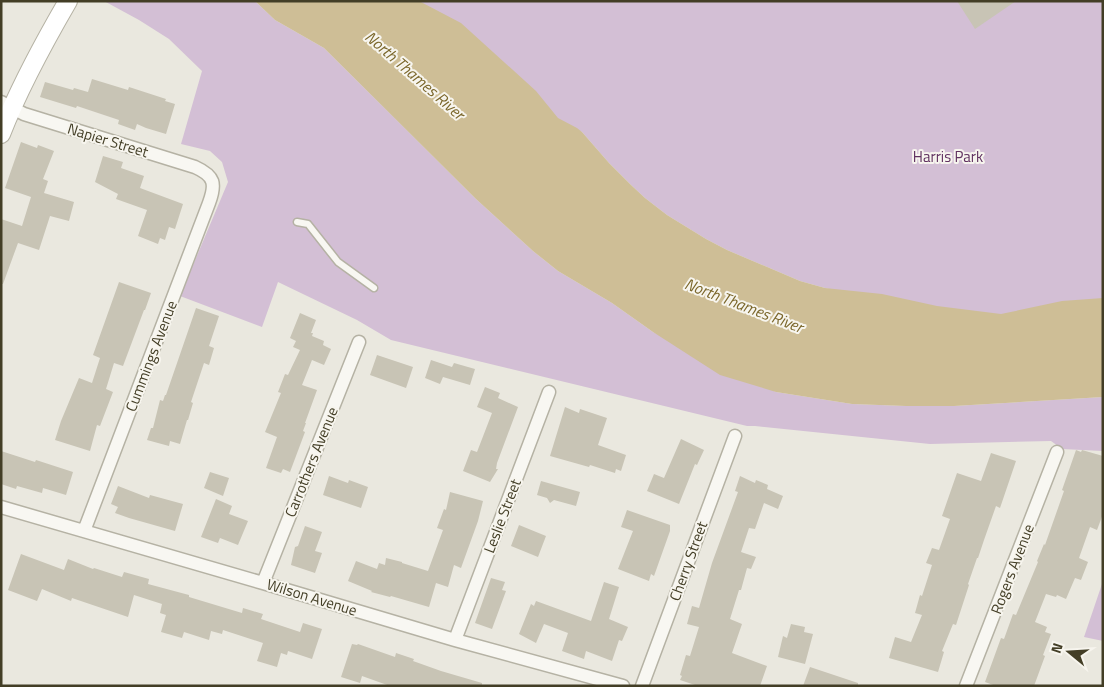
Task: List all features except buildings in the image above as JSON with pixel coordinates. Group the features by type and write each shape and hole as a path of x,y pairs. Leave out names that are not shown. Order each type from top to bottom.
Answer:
{"street":[{"path":"1,134 6,105 36,58 68,1"},
{"name":"Napier Street","path":"6,105 24,114 195,167 205,172 212,181"},
{"name":"Cummings Avenue","path":"84,531 209,203 213,192 212,181"},
{"name":"Carrothers Avenue","path":"263,583 358,342"},
{"name":"Leslie Street","path":"455,640 549,392"},
{"name":"Cherry Street","path":"642,686 735,436"},
{"name":"Rogers Avenue","path":"966,686 1057,452"},
{"name":"Wilson Avenue","path":"1,507 455,640 623,686"}],"lane":[{"path":"297,222 308,224 338,262 374,288"}],"green space":[{"path":"104,1 255,1 275,20 324,48 476,199 558,271 612,303 653,332 776,392 852,404 906,406 954,406 1103,397 1103,451 1062,449 1051,441 930,444 747,426 391,340 357,320 278,282 262,327 180,296 228,182 222,162 210,151 181,144 202,71 169,39"},
{"name":"Harris Park","path":"419,1 1103,1 1103,308 967,321 800,281 727,250 667,215 645,198 609,163 582,132 557,120"},
{"path":"1103,581 1103,641 1084,637"}],"water":[{"name":"North Thames River","path":"255,1 419,1 461,23 536,91 558,118 582,132 631,185 667,215 727,250 800,281 825,288 882,294 937,306 1001,314 1062,301 1103,298 1103,397 954,406 852,404 776,392 720,375 612,303 558,271 533,251 476,199 324,48 275,20"}]}
